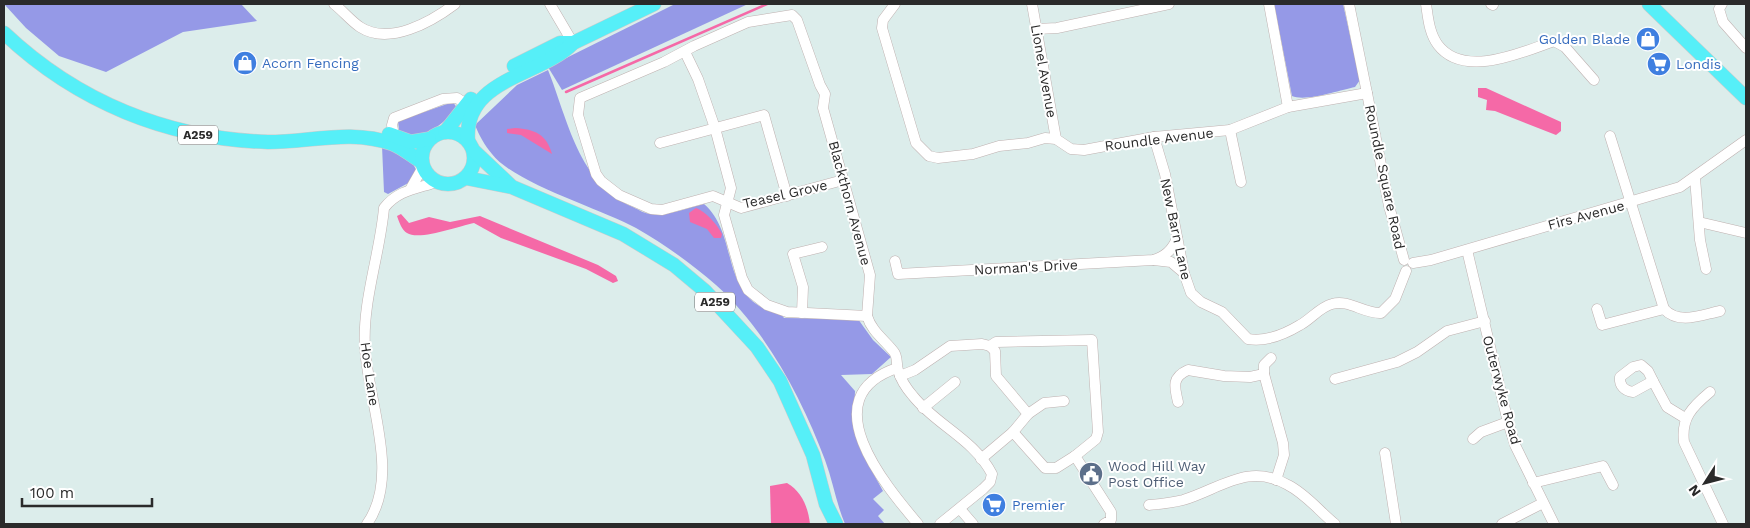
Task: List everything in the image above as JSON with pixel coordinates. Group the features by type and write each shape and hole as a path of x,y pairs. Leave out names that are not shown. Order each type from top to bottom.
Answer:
{"main road":[{"path":"471,146 458,133 446,132 430,139 422,153 423,164 437,182 452,184 466,178 474,166 471,146 467,127 471,111 488,94 506,80 564,53 573,44 654,4"},
{"path":"1649,4 1744,92"},
{"name":"A259","path":"4,33 24,52 77,90 124,114 189,134 251,141 304,140 338,135 357,129 378,131 411,142 430,139"},
{"path":"446,132 466,104 482,87 500,74 560,43 573,44"},
{"name":"A259","path":"338,135 363,137 394,145 423,164"},
{"name":"A259","path":"471,146 512,187"},
{"name":"A259","path":"466,178 481,179 512,187 623,234 674,265 705,291 758,347 780,382 813,455 826,504 828,524"},
{"name":"A259","path":"826,504 836,524"}],"street":[{"path":"334,4 359,27 382,35 413,27 456,4"},
{"path":"550,4 573,44"},
{"path":"895,4 883,20 882,28 913,134 921,150 929,156 949,158 999,146 1028,143 1044,138 1056,139"},
{"name":"Lionel Avenue","path":"1032,4 1056,139"},
{"path":"1037,29 1057,28 1169,4"},
{"path":"1269,4 1288,107"},
{"name":"Roundle Square Road","path":"1349,4 1389,206 1407,265"},
{"path":"1426,4 1432,34 1438,45 1446,52 1465,61 1502,60 1554,41 1564,48 1594,80"},
{"path":"1722,4 1719,9 1723,22 1746,48"},
{"name":"Blackthorn Avenue","path":"727,202 713,196 662,210 650,209 619,195 607,187 596,174 578,114 580,98 748,22 792,15 797,20 825,94 824,108 870,275 867,316"},
{"path":"685,52 698,79 715,128 731,188 724,215 742,278 748,290 767,305 787,312 867,316 877,335 895,353 898,372 904,386 923,408 956,432 992,474 990,482 940,524"},
{"name":"Roundle Avenue","path":"1056,139 1071,149 1084,150 1154,137 1230,130 1288,107 1368,93"},
{"path":"394,135 392,125 394,118 443,99 457,98 466,104"},
{"path":"660,144 764,115 787,196"},
{"path":"1230,130 1241,182"},
{"path":"1610,136 1664,309 1670,316 1680,319 1720,311"},
{"name":"New Barn Lane","path":"1154,137 1165,174 1184,273 1191,292 1196,298 1219,309 1243,336 1256,340 1288,331 1334,303 1346,304 1374,313 1381,312 1395,299 1407,265"},
{"name":"Firs Avenue","path":"1407,265 1467,250 1680,188 1746,140"},
{"name":"Hoe Lane","path":"411,188 423,164"},
{"path":"1695,178 1706,269"},
{"name":"Teasel Grove","path":"727,202 741,208 843,180"},
{"name":"Hoe Lane","path":"367,524 372,520 381,486 381,457 366,361 366,323 384,208 394,197 411,188 437,182"},
{"path":"1699,222 1746,233"},
{"path":"1153,260 1166,254 1177,238"},
{"path":"802,312 803,287 793,254 822,247"},
{"name":"Outerwyke Road","path":"1467,250 1515,445 1554,524"},
{"name":"Norman's Drive","path":"895,261 898,274 1153,260 1171,262 1184,273"},
{"path":"1597,309 1602,325 1664,309"},
{"path":"1335,379 1397,362 1425,347 1441,334 1484,321"},
{"path":"990,346 996,342 1042,339 1092,340 1098,432 1096,439 1056,468 1045,468 1035,460 1013,432"},
{"path":"918,524 881,477 862,440 856,420 864,392 885,372 915,370 950,346 982,344 990,346 995,352 996,376 1028,414"},
{"path":"1271,358 1264,365 1264,374 1283,442 1284,455 1276,480"},
{"path":"1178,402 1174,382 1178,376 1188,370 1224,376 1250,377 1264,374"},
{"path":"1653,381 1667,407 1685,418"},
{"path":"923,408 955,382"},
{"path":"1710,392 1693,406 1685,418 1682,431 1684,442 1723,524"},
{"path":"981,459 1013,432 1028,414 1044,402 1064,401"},
{"path":"1472,439 1481,432 1508,422"},
{"path":"1385,453 1396,524"},
{"path":"1075,456 1110,512 1111,520 1104,524"},
{"path":"1533,483 1603,466 1613,485"},
{"path":"1149,506 1183,500 1223,482 1246,476 1276,480 1289,485 1335,524"},
{"path":"1502,524 1543,504"},
{"path":"960,509 973,524"}],"shaded area":[{"path":"4,4 241,4 257,21 183,32 106,72 59,56 26,28"},
{"path":"675,4 748,4 562,90 548,67"},
{"path":"1274,4 1343,4 1360,80 1355,87 1314,97 1292,96"},
{"path":"548,70 577,148 599,182 614,196 649,214 671,213 704,204 715,217 723,233 738,282 747,296 761,307 781,314 784,318 858,319 873,340 891,357 872,374 841,375 855,391 854,417 861,451 883,491 873,499 884,510 878,516 885,524 845,524 816,436 793,389 766,343 734,303 716,285 678,255 636,228 538,185 503,165 489,151 475,125 517,85"},
{"path":"1478,88 1486,88 1561,122 1561,131 1556,135 1495,111 1486,110 1487,100 1478,97"},
{"path":"453,102 457,108 446,120 430,131 414,136 406,135 399,130 398,121"},
{"path":"515,128 539,134 547,142 552,154 521,135 507,133 507,129"},
{"path":"382,146 406,157 416,170 412,181 388,194 384,192"},
{"path":"696,208 704,212 714,222 722,234 721,238 714,238 707,229 690,222 689,213"},
{"path":"401,214 409,223 429,217 450,222 480,216 598,265 616,276 618,281 613,283 586,269 501,238 474,223 430,234 413,235 405,232 401,226 397,216"},
{"path":"787,483 800,495 808,512 810,524 771,524 770,486"}],"waterway":[{"path":"566,92 767,4"}],"place":[{"name":"Golden Blade","path":"1648,39"},
{"name":"Acorn Fencing","path":"245,63"},
{"name":"Londis","path":"1659,64"},
{"name":"Wood Hill Way Post Office","path":"1091,474"},
{"name":"Premier","path":"994,505"}]}
